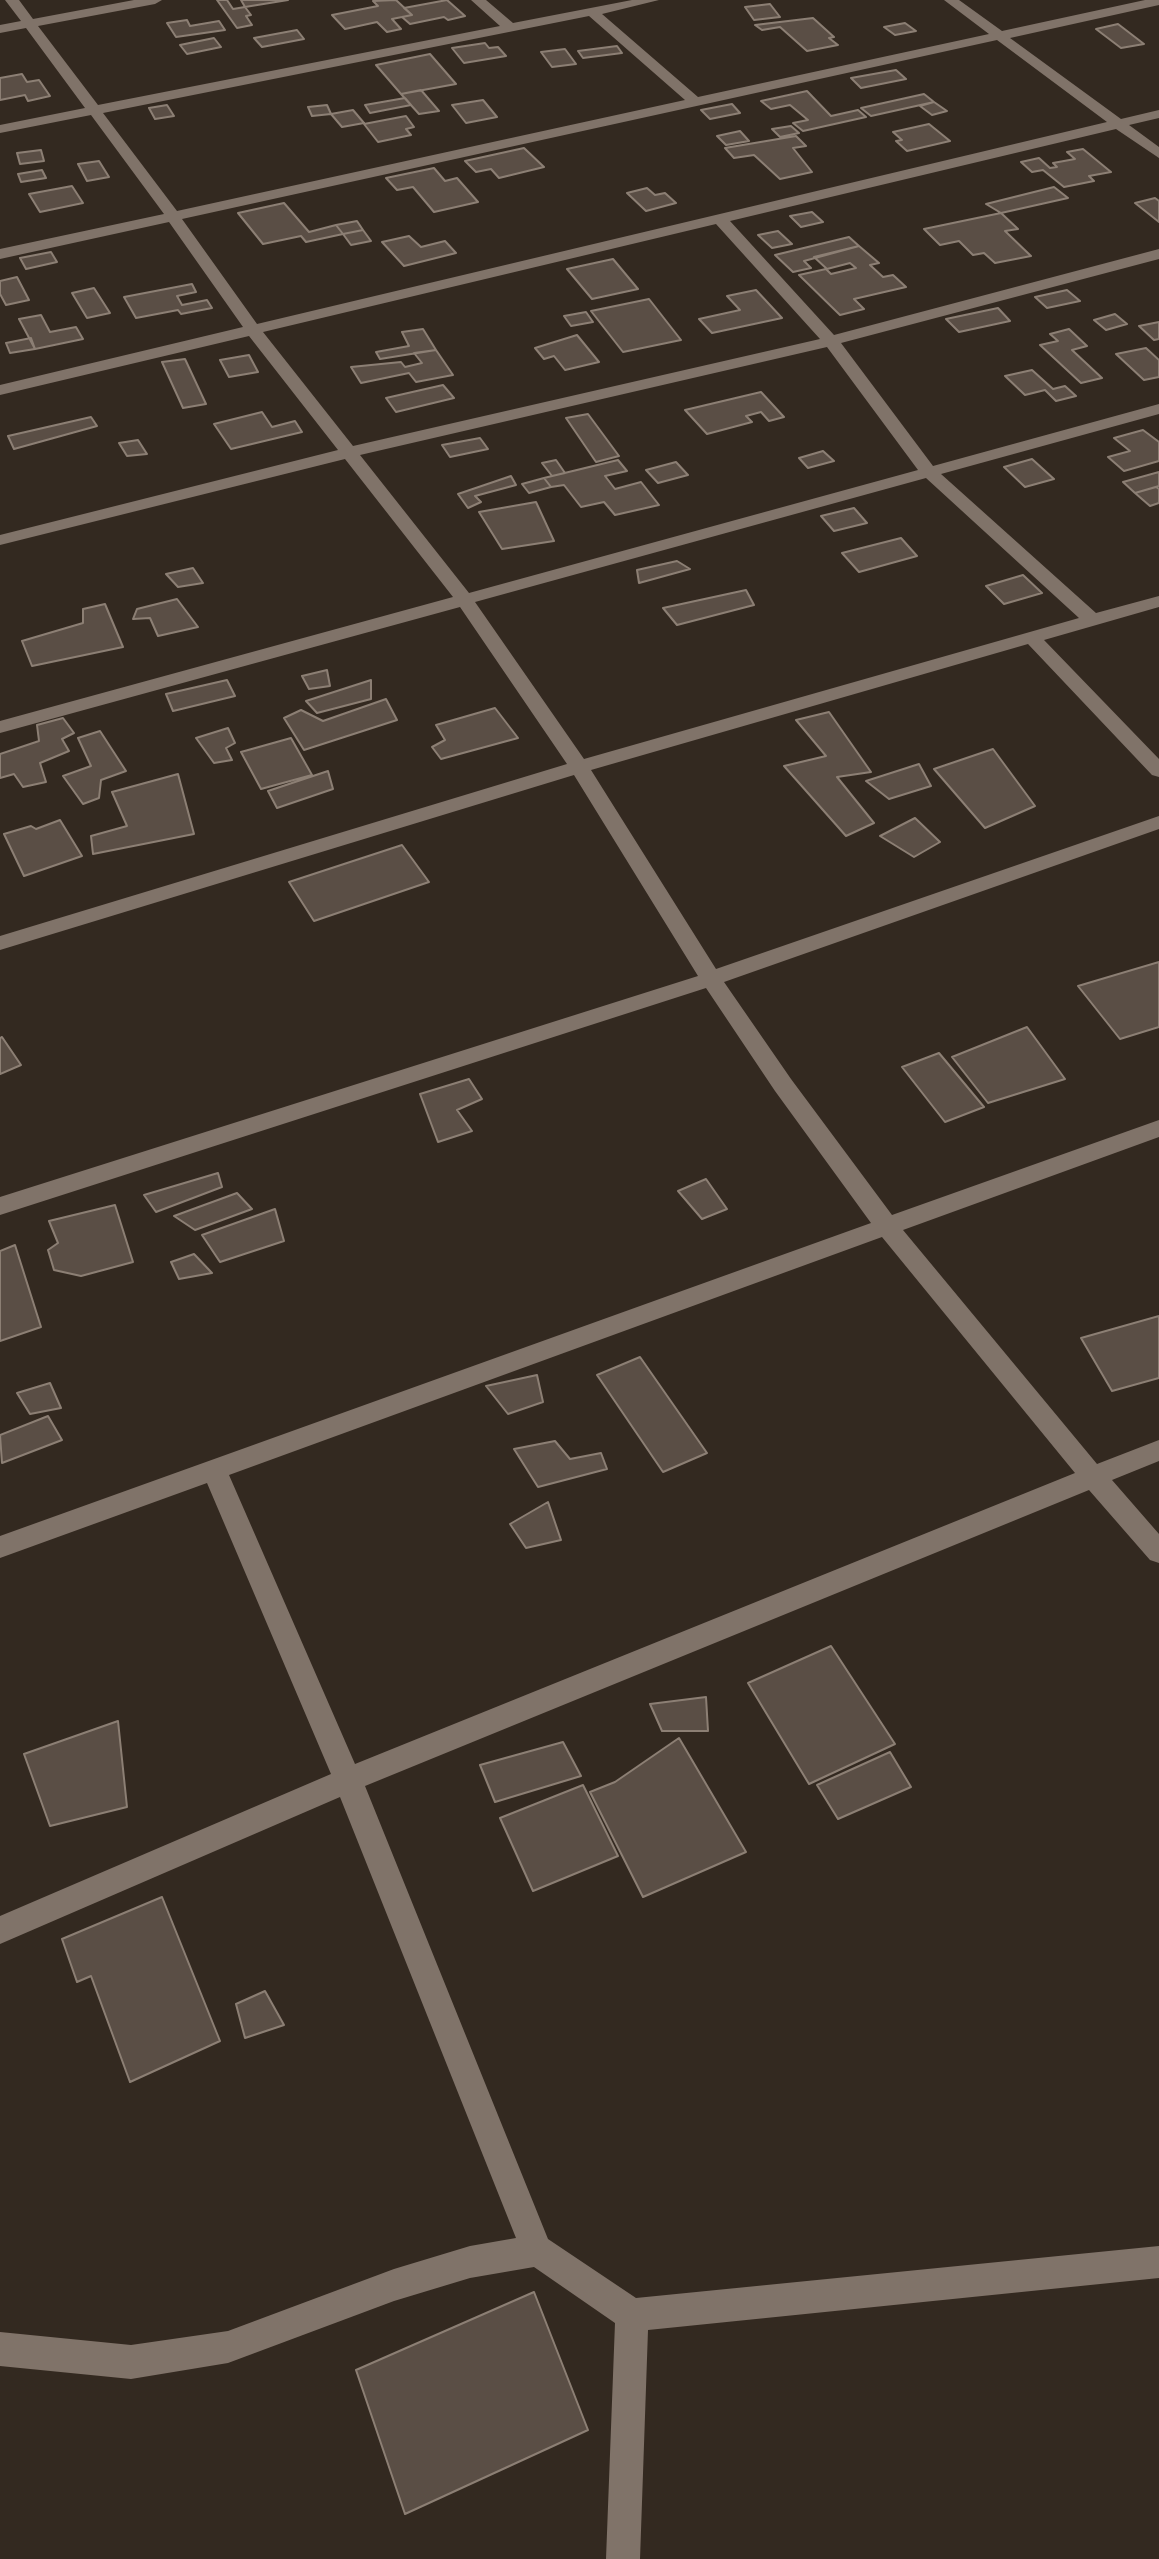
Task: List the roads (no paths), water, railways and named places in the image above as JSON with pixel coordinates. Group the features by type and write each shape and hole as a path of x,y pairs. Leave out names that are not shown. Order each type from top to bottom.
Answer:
{"street":[{"path":"12,0 173,216 254,332 464,599 579,767 711,979 783,1085 888,1228 1093,1477 1159,1552"},
{"path":"0,29 155,0"},
{"path":"478,0 510,28"},
{"path":"0,129 652,0"},
{"path":"951,0 1159,154"},
{"path":"0,254 1159,1"},
{"path":"592,12 694,101"},
{"path":"0,390 254,332 1159,114"},
{"path":"720,219 831,341 929,472 1092,620"},
{"path":"0,540 351,452 831,341 1159,254"},
{"path":"0,727 1159,409"},
{"path":"0,943 579,767 1159,601"},
{"path":"1032,638 1159,771"},
{"path":"0,1206 711,979 1159,822"},
{"path":"0,1547 1159,1128"},
{"path":"0,1930 348,1780 1159,1450"},
{"path":"214,1470 348,1780 537,2250 632,2315 1159,2262"},
{"path":"0,2349 131,2362 228,2347 394,2285 470,2262 537,2250"},
{"path":"623,2559 632,2315"}]}
